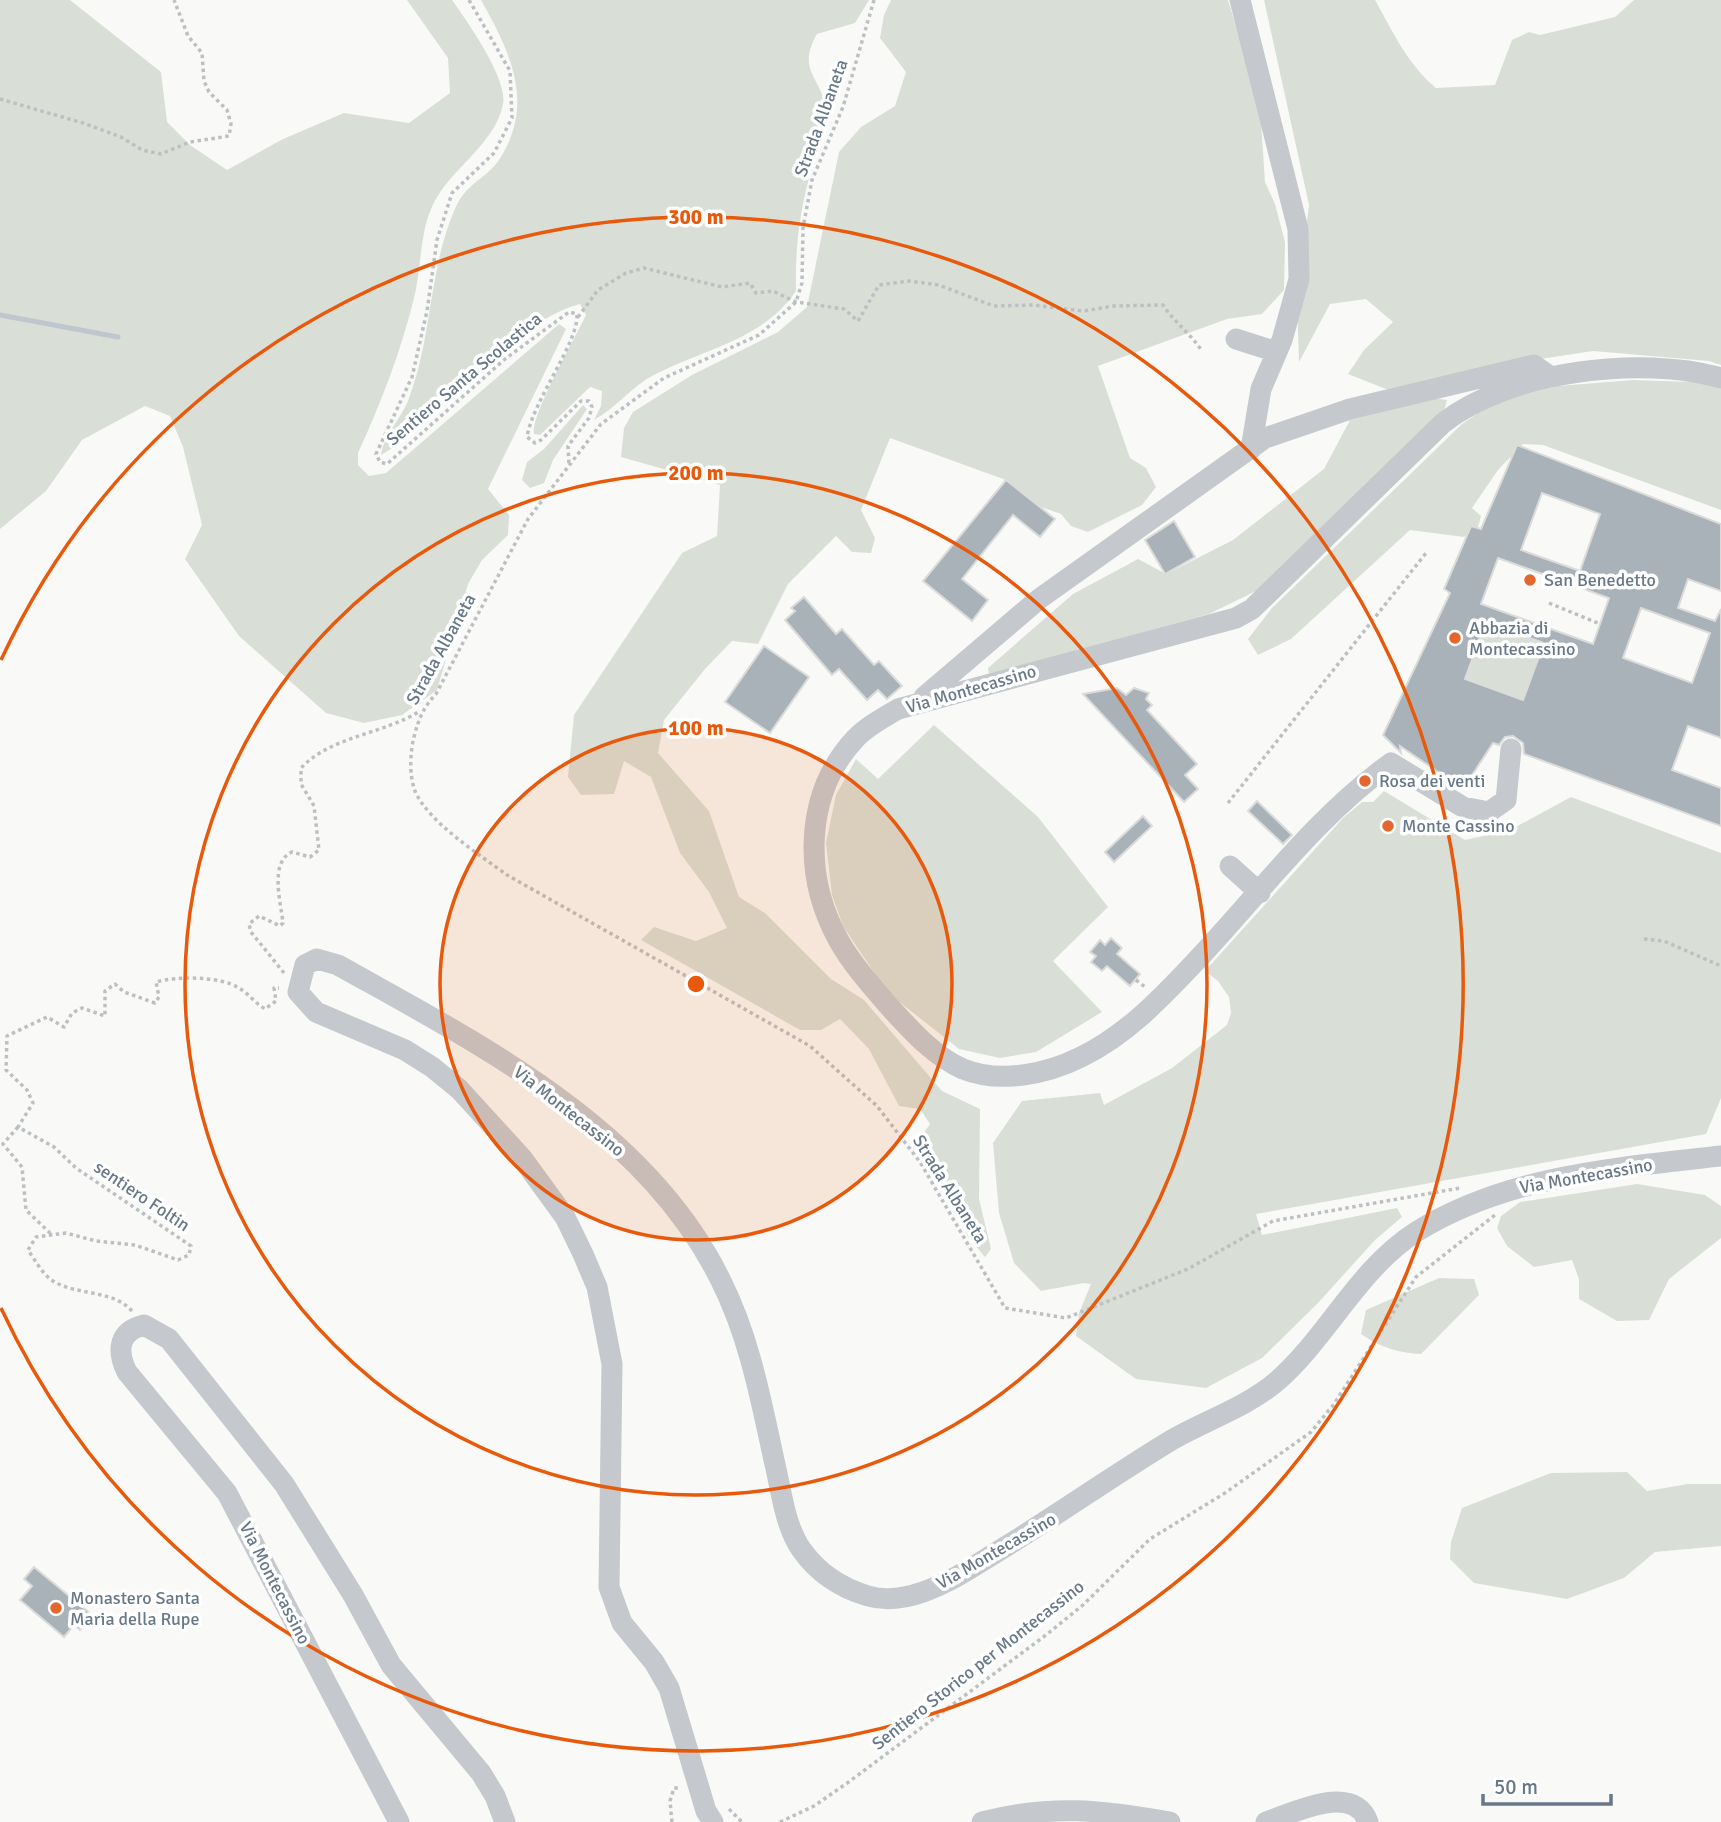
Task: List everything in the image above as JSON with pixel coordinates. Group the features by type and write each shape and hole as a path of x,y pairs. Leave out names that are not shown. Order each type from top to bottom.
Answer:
{"street":[{"path":"1240,0 1298,229 1299,279 1277,352 1261,389 1251,449"},
{"path":"1236,339 1277,352"},
{"path":"919,701 1039,599 1265,438 1350,409 1534,365 1551,377"},
{"name":"Via Montecassino","path":"1511,749 1506,800 1489,812 1463,807 1391,763 1301,845 1158,1002 1118,1035 1080,1057 1025,1076 964,1069 929,1047 860,972 828,920 813,865 820,800 828,776 841,755 872,725 919,701 1236,618 1252,609 1443,423 1466,405 1488,394 1588,370 1693,370 1721,378"},
{"path":"1230,866 1260,893"},
{"name":"Via Montecassino","path":"713,1822 706,1811 669,1688 654,1662 622,1623 609,1587 612,1364 597,1287 583,1254 565,1217 522,1158 459,1089 432,1066 405,1050 316,1012 305,1003 298,992 305,965 317,959 338,965 511,1066 572,1109 622,1151 662,1194 697,1237 722,1282 735,1314 761,1401 788,1520 798,1545 816,1566 845,1589 876,1598 903,1597 925,1591 971,1568 1171,1440 1273,1385 1300,1358 1386,1257 1412,1234 1484,1199 1552,1178 1721,1156"},
{"path":"144,1325 169,1339 284,1484 353,1595 391,1665 481,1773 495,1796 505,1822"},
{"name":"Via Montecassino","path":"144,1325 131,1328 123,1337 120,1348 127,1372 227,1493 399,1822"},
{"path":"1266,1822 1341,1801 1361,1809 1368,1822"},
{"path":"982,1822 1038,1810 1076,1808 1170,1822"}],"path":[{"path":"0,99 83,123 121,137 142,150 161,154 190,142 229,136 231,124 227,110 209,92 202,52 188,36 174,0"},
{"name":"Sentiero Santa Scolastica","path":"469,0 510,71 512,118 494,153 452,192 437,240 427,311 412,377 376,449 380,462 387,464 505,359 561,315 575,313 577,319"},
{"name":"Strada Albaneta","path":"874,0 843,107 812,180 803,228 802,284 796,302 759,335 664,378 627,402 601,424 569,465 528,519 436,694 421,710 412,744 411,765 415,791 433,814 465,844 507,875 810,1046 877,1106 920,1162 1005,1308 1066,1318 1188,1269 1273,1221 1463,1187"},
{"path":"569,465 568,446 589,418 592,407 589,401 581,401 535,443 527,437 541,395 577,319 598,290 626,273 644,268 722,287 750,283 756,293 773,291 796,302 844,309 858,321 879,285 909,281 939,285 994,306 1033,305 1083,311 1114,306 1163,305 1176,325 1189,333 1202,351"},
{"path":"1228,803 1426,553"},
{"path":"1549,603 1600,624"},
{"path":"286,981 286,974 280,971 251,932 249,924 258,916 279,926 283,923 279,881 284,858 292,852 310,857 319,850 314,806 301,784 301,768 326,751 406,720 421,710"},
{"path":"1644,939 1664,942 1721,966"},
{"path":"51,1234 26,1210 22,1167 3,1144 33,1103 27,1090 6,1070 7,1036 40,1018 47,1017 64,1027 72,1013 82,1008 105,1016 105,991 115,984 124,992 155,1003 159,997 156,982 167,979 223,983 239,988 252,1002 265,1009 276,1001 274,988 285,988"},
{"name":"sentiero Foltin","path":"18,1127 54,1147 76,1168 191,1246 189,1255 178,1260 135,1245 96,1241 66,1233 51,1234"},
{"name":"Sentiero Storico per Montecassino","path":"780,1822 814,1806 850,1782 1046,1635 1083,1605 1150,1539 1225,1493 1311,1432 1334,1404 1416,1277 1496,1217 1484,1199"},
{"path":"51,1234 36,1237 28,1250 51,1280 69,1289 125,1303 144,1325"}],"shaded area":[{"path":"0,0 70,0 161,72 167,122 190,145 227,170 283,139 344,113 409,123 450,93 448,58 407,0 452,0 485,51 499,80 503,104 491,133 448,182 431,209 409,318 390,377 358,453 358,465 369,476 386,473 559,324 566,329 488,489 509,515 508,535 482,560 468,584 437,690 402,715 364,723 326,713 239,636 185,559 202,525 183,447 170,416 145,406 82,440 46,491 0,529"},
{"path":"481,0 869,0 855,23 817,34 811,47 810,68 824,103 825,123 800,220 796,291 782,308 767,321 731,342 646,380 594,420 601,406 602,391 590,387 540,435 534,434 546,394 586,315 580,304 533,326 509,344 399,444 381,455 386,440 406,405 417,375 440,256 454,211 464,194 499,160 510,139 516,118 515,78 501,39"},
{"path":"891,0 1228,0 1260,106 1265,182 1275,204 1285,242 1284,290 1262,314 1227,319 1098,366 1130,458 1146,468 1156,487 1142,505 1088,532 1071,526 1061,514 1041,507 1006,480 890,438 861,510 875,538 871,553 852,552 836,536 788,584 758,644 732,641 705,669 664,720 658,753 709,811 739,897 765,913 831,979 864,1000 942,1091 980,1109 979,1199 991,1249 985,1257 969,1238 918,1141 930,1124 920,1109 899,1106 869,1049 840,1019 821,1030 800,1030 641,940 654,927 696,941 727,928 709,892 680,853 651,777 624,761 614,794 581,795 568,777 574,715 682,553 717,536 720,485 621,457 624,428 633,412 692,375 778,332 807,307 839,152 861,127 895,106 906,72 880,38 884,15"},
{"path":"1264,0 1375,0 1409,58 1436,88 1495,85 1512,40 1529,32 1540,35 1615,17 1634,0 1721,0 1721,365 1709,361 1593,351 1489,367 1391,391 1348,374 1364,350 1393,322 1366,299 1330,304 1299,362 1297,300 1309,205"},
{"path":"1633,380 1721,383 1721,510 1543,445 1523,444 1498,470 1472,508 1481,516 1478,527 1464,537 1410,530 1291,639 1258,655 1248,639 1272,608 1462,424 1494,402 1558,386"},
{"path":"1434,398 1447,400 1443,415 1258,590 1209,614 989,675 988,668 1073,594 1138,559 1166,574 1233,540 1324,469 1350,420"},
{"path":"583,405 587,409 553,460 544,483 530,488 522,480 527,462 544,449"},
{"path":"1486,622 1544,643 1523,700 1465,679"},
{"path":"934,725 1038,817 1108,907 1053,961 1102,1012 1036,1052 1000,1058 959,1049 887,992 843,926 832,895 826,843 836,795 856,759 878,779"},
{"path":"1384,791 1465,840 1510,830 1571,797 1721,853 1721,1098 1706,1134 1256,1214 1262,1235 1397,1208 1402,1217 1375,1240 1318,1303 1262,1358 1206,1388 1136,1379 1076,1336 1079,1313 1091,1284 1041,1291 1014,1263 999,1213 993,1143 1022,1101 1100,1093 1104,1105 1172,1068 1227,1025 1231,1013 1229,997 1218,981 1205,971 1343,818 1362,802 1373,802"},
{"path":"1637,1184 1705,1195 1721,1206 1721,1238 1669,1279 1649,1320 1617,1321 1579,1299 1579,1279 1572,1260 1534,1267 1507,1246 1497,1228 1501,1216 1520,1202"},
{"path":"1439,1278 1474,1279 1479,1295 1421,1354 1389,1348 1361,1334 1366,1310"},
{"path":"1627,1472 1647,1491 1688,1484 1721,1484 1721,1546 1655,1552 1624,1578 1567,1599 1474,1583 1450,1559 1451,1542 1462,1508 1551,1473"}],"building":[{"name":"Abbazia di Montecassino","path":"1517,445 1721,524 1721,591 1688,579 1678,608 1715,621 1721,609 1721,738 1688,726 1672,770 1721,788 1721,826 1524,754 1523,743 1513,736 1505,737 1499,745 1493,743 1463,789 1400,746 1401,753 1383,735 1450,593 1444,589 1471,526 1481,529","holes":["1542,493 1600,514 1580,571 1521,550","1498,558 1609,598 1593,644 1481,604","1641,608 1710,633 1692,683 1623,658","1486,622 1544,643 1523,700 1465,679"]},
{"path":"1006,480 1055,519 1040,537 1013,515 962,579 988,600 972,621 923,581"},
{"path":"1174,521 1195,557 1165,574 1145,540"},
{"path":"804,597 836,634 842,629 874,665 879,661 902,686 887,699 878,690 867,700 839,669 832,675 785,620 795,611 791,608"},
{"path":"764,646 809,677 770,733 725,702"},
{"path":"1117,688 1126,695 1134,688 1149,693 1146,699 1152,705 1147,710 1197,764 1185,775 1198,789 1184,802 1083,694"},
{"path":"1257,801 1292,835 1283,844 1248,811"},
{"path":"1143,816 1152,826 1114,862 1105,852"},
{"path":"1111,938 1122,948 1117,954 1140,974 1130,986 1107,966 1102,971 1091,962 1096,956 1090,952 1100,940 1105,945"},
{"name":"Monastero Santa Maria della Rupe","path":"34,1567 92,1615 80,1630 74,1625 64,1637 20,1600 32,1586 24,1579"}],"waterway":[{"path":"0,315 118,337"}],"place":[{"name":"San Benedetto","path":"1530,580"},
{"name":"Abbazia di Montecassino","path":"1455,638"},
{"name":"Rosa dei venti","path":"1365,781"},
{"name":"Monte Cassino","path":"1388,826"},
{"name":"Monastero Santa Maria della Rupe","path":"56,1608"}]}
